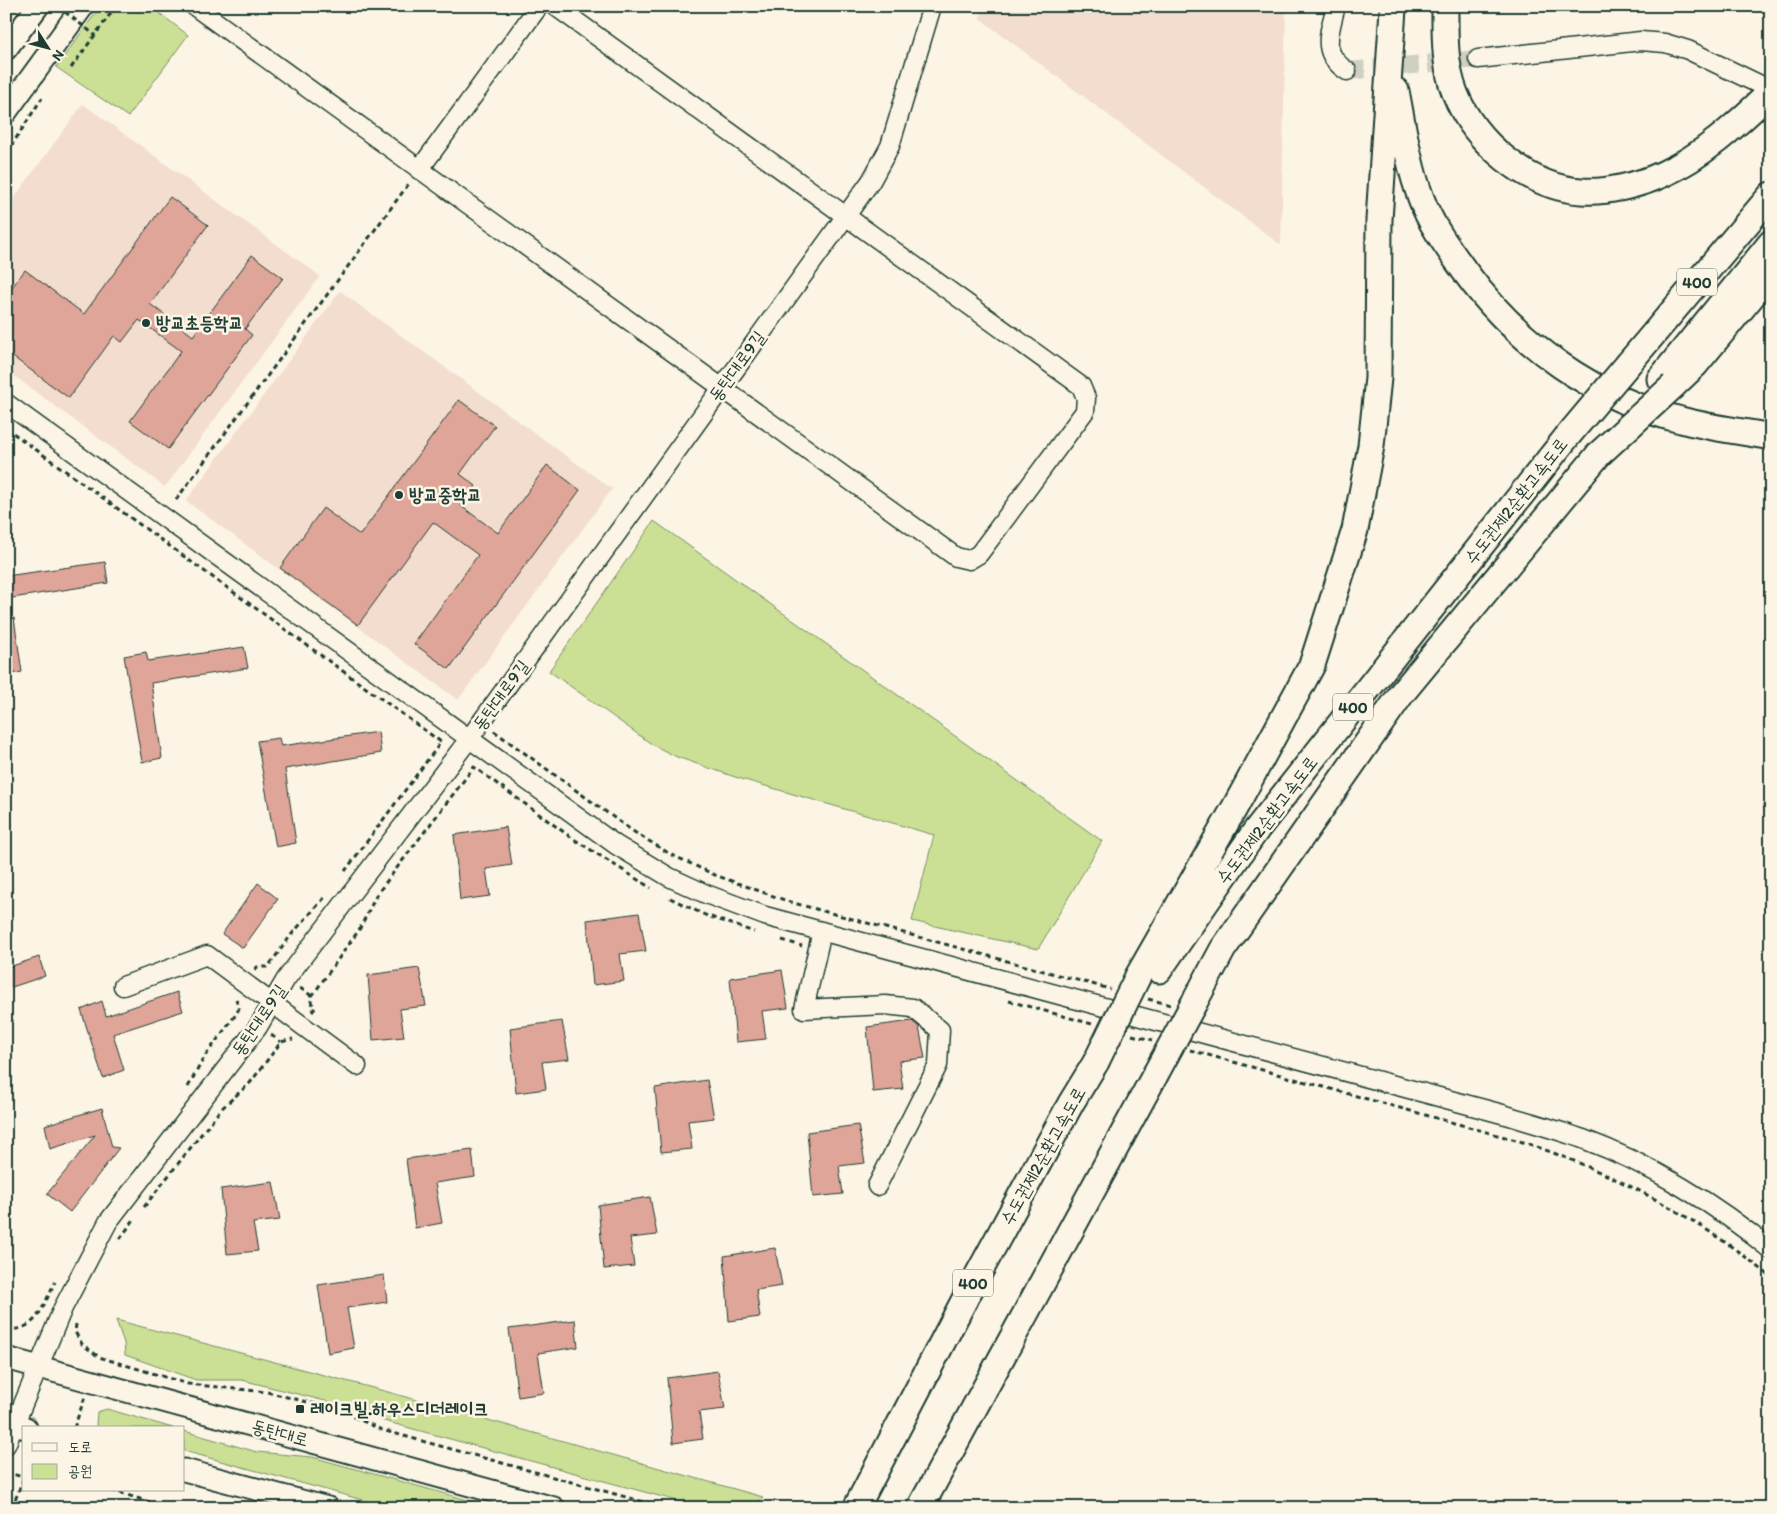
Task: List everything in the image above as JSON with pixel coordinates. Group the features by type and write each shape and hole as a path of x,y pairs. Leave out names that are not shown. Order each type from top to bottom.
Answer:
{"highway":[{"path":"1445,6 1445,51 1455,93 1472,123 1488,142 1508,160 1532,175 1556,186 1581,191 1605,190 1660,175 1702,152 1732,128 1771,91"},
{"path":"1392,8 1395,88 1421,198 1440,236 1480,292 1512,327 1545,355 1610,395 1680,420 1771,437"},
{"path":"1144,980 1312,665 1355,530 1371,446 1378,378 1379,220 1392,8"},
{"name":"수도권제2순환고속도로","path":"856,1508 967,1295 1071,1103 1144,980 1257,829 1566,438 1768,198"},
{"name":"400","path":"1666,382 1771,243"},
{"path":"1666,382 1695,365 1771,273"},
{"name":"수도권제2순환고속도로","path":"920,1508 1223,949 1402,693 1599,454 1666,382"}],"main road":[{"path":"6,49 38,6"},
{"path":"6,112 74,9"},
{"name":"동탄대로","path":"6,1358 554,1508"},
{"path":"185,1470 314,1506"}],"street":[{"path":"194,6 956,557 969,560 979,554 1084,411 1086,398 1081,386 555,6"},
{"path":"419,170 539,6"},
{"name":"동탄대로9길","path":"6,1446 16,1425 37,1366 63,1308 108,1222 258,1027 271,1002 470,739 871,181 890,146 932,6"},
{"path":"1336,6 1328,38 1330,54 1339,66 1347,72"},
{"path":"1478,59 1641,41 1665,43 1688,50 1771,91"},
{"path":"6,403 616,844 669,877 706,894 765,916 1506,1115 1584,1140 1671,1182 1711,1206 1771,1250"},
{"path":"822,931 804,1009 885,1005 913,1008 940,1030 938,1065 877,1186"},
{"path":"123,986 207,955 358,1066"}],"path":[{"path":"70,68 116,6"},
{"path":"6,13 11,7"},
{"path":"74,9 95,35"},
{"path":"176,500 419,170"},
{"path":"6,428 441,742 344,872"},
{"path":"315,1008 311,1001 312,996 360,930 377,894 474,767 572,838 660,893"},
{"path":"257,967 268,967 291,935 326,895"},
{"path":"668,897 705,915 760,934"},
{"path":"779,939 806,947"},
{"path":"1002,999 1099,1026"},
{"path":"1128,1034 1157,1042"},
{"path":"143,1208 221,1109 250,1083 281,1042 288,1039 291,1041"},
{"path":"1186,1049 1523,1142 1560,1154 1657,1199 1728,1244 1771,1277"},
{"path":"119,1240 137,1215"},
{"path":"80,1315 74,1332 88,1351 99,1357 188,1384 267,1392 339,1410 382,1430 666,1508"},
{"path":"6,1472 22,1477"},
{"path":"12,1508 22,1480"},
{"path":"117,1492 169,1508"}],"shaded area":[{"path":"988,6 1286,6 1281,245 979,18"},
{"name":"방교초등학교","path":"83,104 320,276 165,487 6,370 6,209"},
{"name":"방교중학교","path":"340,291 612,489 458,700 186,501"}],"green space":[{"path":"101,6 150,6 188,35 128,117 56,67"},
{"path":"654,521 1102,841 1038,949 912,921 934,835 738,778 677,757 653,745 549,671"},
{"path":"116,1320 388,1392 763,1497 754,1508 703,1508 384,1421 349,1407 242,1380 196,1380 125,1355 124,1343"},
{"path":"107,1409 166,1426 97,1426 97,1412"},
{"path":"185,1431 257,1452 312,1457 497,1508 392,1508 185,1451"}],"building":[{"path":"170,197 208,225 150,304 193,336 252,255 283,278 245,329 252,335 168,449 130,421 181,351 139,320 122,342 114,336 69,398 6,352 6,295 25,270 84,314"},
{"path":"459,400 495,426 460,474 476,486 461,506 498,533 547,465 580,490 449,669 414,644 478,555 433,522 358,625 280,568 323,508 360,535"},
{"path":"105,562 108,583 6,599 6,576"},
{"path":"14,618 22,672 6,675 6,619"},
{"path":"244,647 248,668 151,683 162,758 142,762 124,656 146,652 148,661"},
{"path":"378,732 381,753 285,769 296,843 276,847 257,741 279,738 281,746"},
{"path":"506,827 512,865 486,869 490,896 460,900 454,835"},
{"path":"258,883 278,899 243,948 222,934"},
{"path":"639,913 646,951 620,954 624,981 593,985 587,920"},
{"path":"39,957 45,976 6,989 6,968"},
{"path":"419,968 426,1006 400,1009 404,1037 373,1040 368,975"},
{"path":"782,970 788,1008 762,1011 766,1039 736,1042 730,978"},
{"path":"177,992 183,1011 113,1034 124,1070 103,1078 81,1010 102,1001 106,1016"},
{"path":"562,1021 569,1059 542,1062 546,1089 516,1093 510,1028"},
{"path":"912,1021 919,1027 925,1058 899,1061 903,1089 873,1092 867,1027"},
{"path":"707,1080 714,1118 688,1121 692,1149 661,1152 655,1088"},
{"path":"102,1108 112,1147 119,1148 70,1212 47,1194 95,1135 50,1149 45,1125"},
{"path":"858,1125 865,1163 839,1166 843,1194 813,1197 807,1132"},
{"path":"472,1150 475,1177 435,1183 442,1223 415,1228 406,1159"},
{"path":"273,1182 280,1220 253,1223 258,1251 227,1254 221,1189"},
{"path":"650,1197 657,1235 630,1238 634,1266 604,1269 598,1205"},
{"path":"775,1248 782,1286 756,1290 760,1317 729,1321 724,1256"},
{"path":"384,1275 387,1302 347,1308 354,1348 328,1353 318,1285"},
{"path":"575,1320 578,1347 538,1353 544,1393 518,1397 509,1329"},
{"path":"718,1371 725,1409 699,1412 703,1439 673,1443 667,1378"}],"tunnel":[{"path":"1347,71 1478,59"}],"place":[{"name":"방교초등학교","path":"146,323"},
{"name":"방교중학교","path":"399,495"},
{"name":"레이크빌.하우스디더레이크","path":"300,1409"}]}
